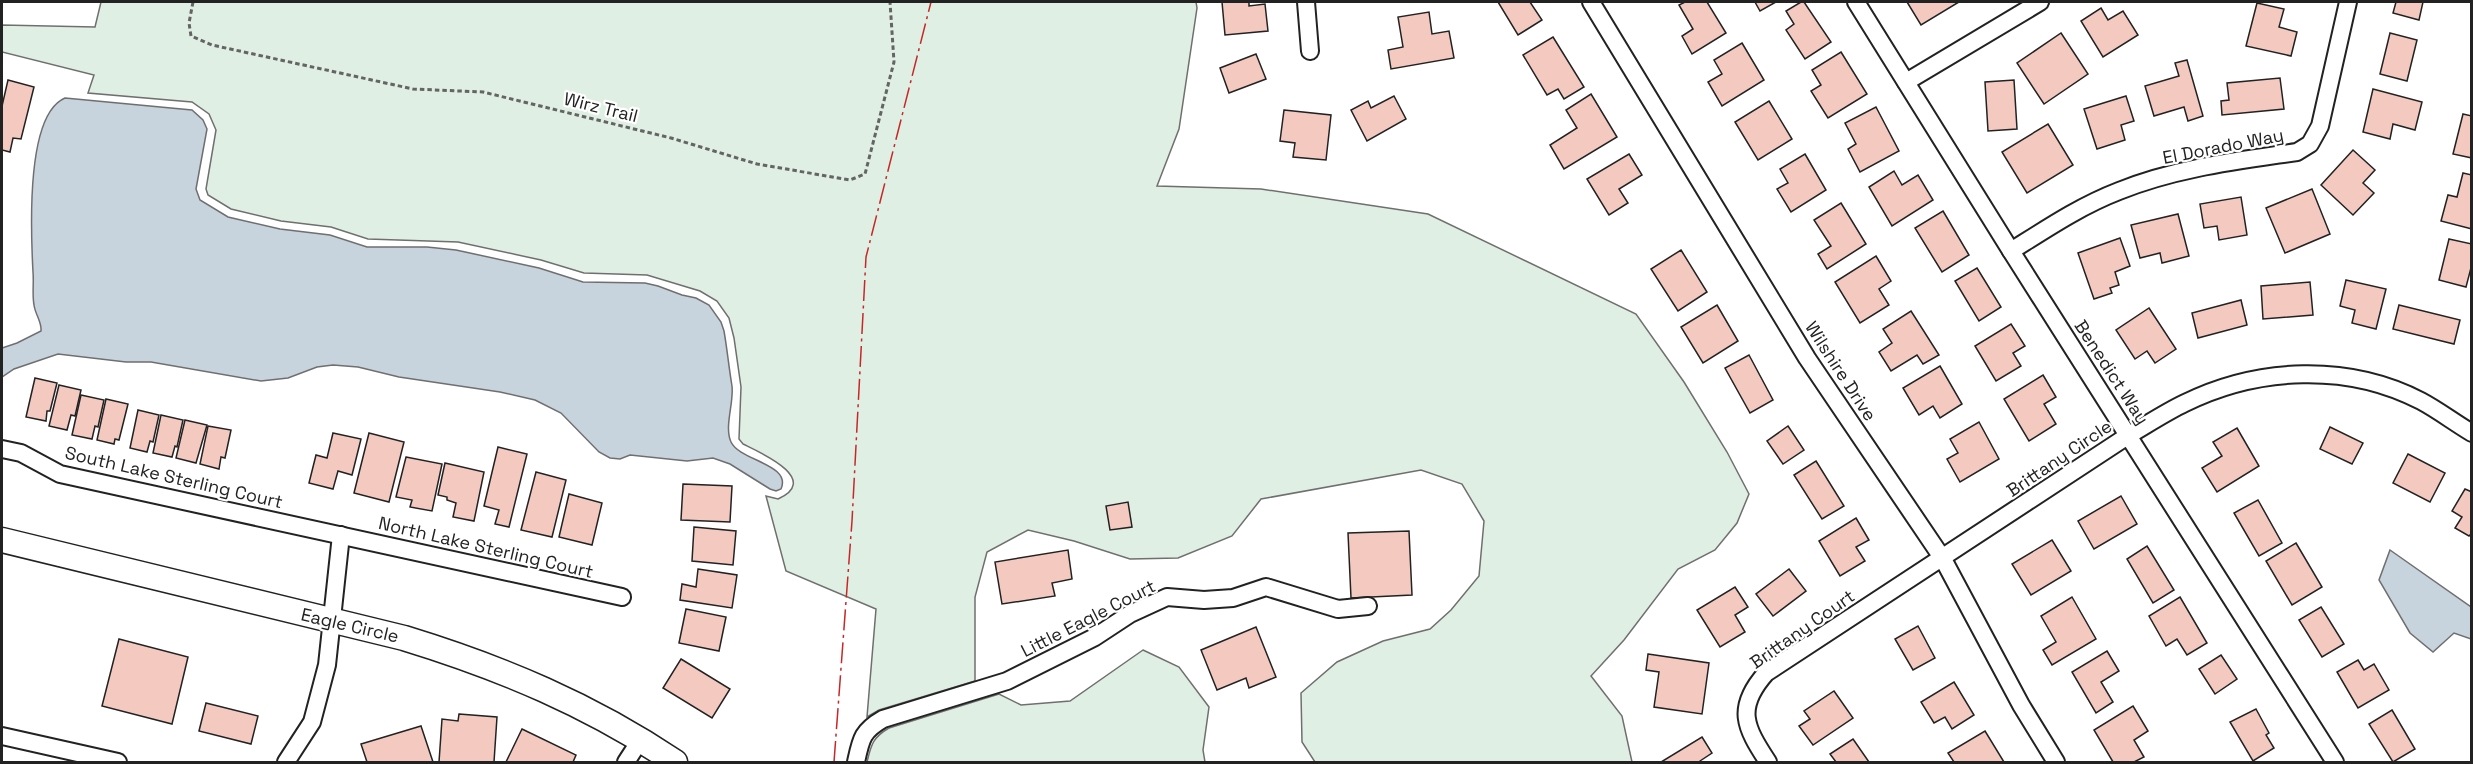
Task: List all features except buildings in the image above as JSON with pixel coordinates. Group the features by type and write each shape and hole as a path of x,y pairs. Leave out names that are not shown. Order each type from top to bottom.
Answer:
{"street":[{"path":"1306,2 1310,51"},
{"name":"Wilshire Drive","path":"1591,2 1807,358 1943,559 2020,705 2056,762"},
{"name":"Benedict Way","path":"1856,2 2335,762"},
{"path":"1906,82 2040,2"},
{"name":"El Dorado Way","path":"2011,251 2082,207 2119,191 2195,167 2297,152 2310,144 2320,126 2348,2"},
{"name":"Brittany Circle","path":"1943,559 2129,435 2186,402 2230,385 2306,373 2362,380 2393,389 2421,401 2472,433"},
{"name":"South Lake Sterling Court","path":"2,449 21,453 60,474 341,535"},
{"path":"286,762 312,722 327,665 341,535"},
{"name":"North Lake Sterling Court","path":"341,535 622,597"},
{"name":"Eagle Circle","path":"2,541 404,638 502,670 569,700 640,739 675,762"},
{"name":"Brittany Court","path":"1768,762 1750,735 1746,713 1752,689 1766,673 1943,559"},
{"name":"Little Eagle Court","path":"856,762 861,741 868,728 883,719 1007,681 1095,637 1130,614 1167,597 1204,600 1233,598 1266,588 1338,609 1368,606"},
{"path":"2,736 118,762"},
{"path":"626,762 640,739"}],"path":[{"name":"Wirz Trail","path":"193,2 189,23 191,36 212,45 412,89 483,92 671,138 757,164 850,180 865,174 894,62 890,2"}],"green space":[{"path":"101,2 1196,2 1179,129 1157,186 1261,189 1428,214 1636,314 1684,382 1727,452 1749,494 1737,523 1715,550 1678,569 1624,640 1591,676 1622,716 1632,762 1315,762 1302,742 1301,693 1337,662 1383,641 1430,629 1451,610 1479,576 1484,521 1462,484 1421,470 1261,499 1232,536 1178,558 1130,559 1074,541 1028,530 987,552 975,597 975,681 879,710 867,717 876,609 786,571 766,496 778,499 790,491 793,483 783,467 743,444 739,439 741,387 734,338 729,318 717,301 700,291 647,275 584,273 541,260 458,242 368,239 331,227 281,221 231,209 208,195 206,189 216,130 209,114 192,102 88,93 94,75 2,52 2,25 95,27"},
{"path":"1143,650 1179,667 1209,707 1203,750 1205,762 867,762 874,742 889,728 999,694 1021,705 1070,701"}],"shaded area":[{"path":"65,98 192,110 203,120 207,129 196,189 200,200 228,217 280,229 330,235 367,247 427,247 456,250 539,268 583,282 645,283 696,298 709,305 721,322 724,331 732,386 728,429 731,442 744,454 779,474 782,481 781,489 776,491 770,489 730,464 713,458 687,461 630,455 620,459 610,458 599,452 561,413 535,400 500,392 399,377 358,367 333,365 317,367 288,378 261,381 151,362 126,362 58,354 14,369 2,377 2,348 41,331 33,297 33,178 43,127 52,109"},
{"path":"2390,550 2471,607 2471,639 2454,633 2433,652 2410,633 2379,580"}],"power":[{"path":"834,762 852,521 866,257 931,2"}]}
